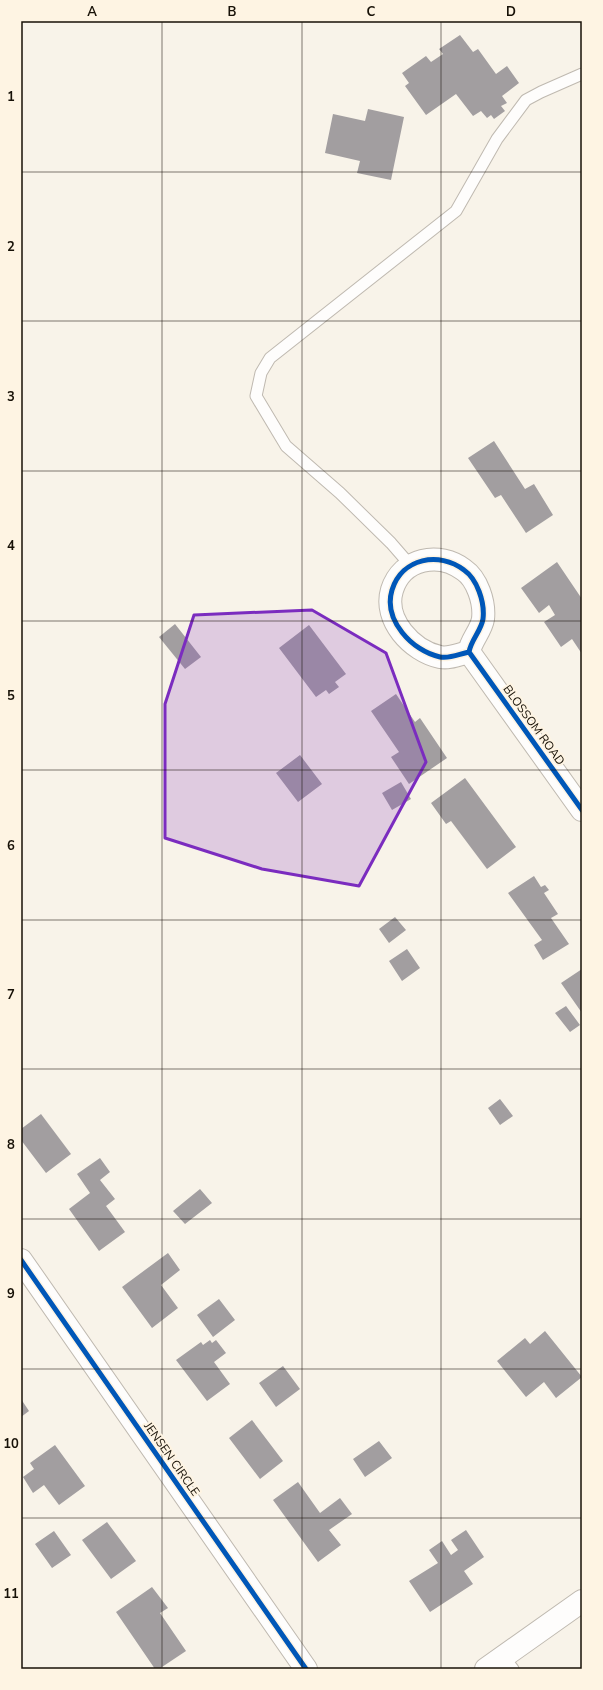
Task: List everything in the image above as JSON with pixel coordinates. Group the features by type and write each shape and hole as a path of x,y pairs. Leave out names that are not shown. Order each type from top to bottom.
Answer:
{"street":[{"path":"437,558 448,561 467,572 477,586 482,602 483,619 470,645 469,652 451,657 440,657 420,648 402,632 396,623 393,612 391,601 392,590 396,581 411,566 428,559 437,558"},
{"name":"BLOSSOM ROAD","path":"469,652 582,810"},
{"name":"JENSEN CIRCLE","path":"21,1260 306,1669"},
{"path":"486,1669 508,1663 582,1601"}],"lane":[{"path":"411,566 391,543 340,493 286,446 256,396 261,373 270,358 456,210 497,139 514,119 526,100 582,74"}],"highlighted area":[{"path":"312,610 386,653 426,762 359,886 262,869 165,838 165,704 194,615"}],"building":[{"path":"460,35 473,52 478,49 496,74 507,66 519,83 502,96 507,103 501,106 505,111 494,119 491,115 487,118 481,111 473,116 456,94 426,115 405,86 409,83 402,73 426,56 431,62 443,54 439,49"},
{"path":"368,109 404,117 391,180 357,173 360,161 325,153 333,114 365,121"},
{"path":"494,441 525,489 534,484 553,515 526,533 501,495 495,498 468,458"},
{"path":"557,562 582,599 582,654 572,639 561,647 544,622 555,615 549,605 539,613 521,588"},
{"path":"175,624 201,657 185,669 159,637"},
{"path":"309,625 346,674 335,682 339,687 329,694 326,690 316,697 279,648"},
{"path":"396,694 415,722 420,718 447,758 409,784 391,757 399,752 371,711"},
{"path":"300,755 322,784 298,802 276,773"},
{"path":"465,778 516,847 487,869 451,821 446,824 431,803"},
{"path":"401,782 411,799 392,810 382,793"},
{"path":"534,876 541,887 545,885 549,890 544,893 558,914 551,918 569,944 543,960 534,945 542,940 508,893"},
{"path":"395,917 406,930 389,943 379,929"},
{"path":"407,949 420,968 402,981 389,961"},
{"path":"582,969 582,1013 561,983"},
{"path":"566,1006 580,1025 570,1032 555,1013"},
{"path":"500,1099 513,1116 500,1125 488,1108"},
{"path":"41,1114 71,1154 46,1173 21,1140 21,1129"},
{"path":"100,1158 110,1172 100,1180 115,1199 106,1206 125,1232 99,1251 69,1209 90,1193 77,1174"},
{"path":"200,1189 212,1203 185,1224 173,1211"},
{"path":"168,1253 180,1270 161,1285 178,1308 152,1328 122,1287"},
{"path":"219,1299 235,1320 213,1337 197,1315"},
{"path":"545,1331 582,1377 556,1398 544,1382 526,1397 497,1361 525,1338 530,1344"},
{"path":"210,1340 212,1343 216,1340 226,1353 214,1362 230,1384 207,1401 176,1360 201,1342 203,1345"},
{"path":"283,1366 300,1389 276,1407 259,1383"},
{"path":"21,1399 29,1411 21,1417"},
{"path":"252,1420 283,1461 260,1479 229,1438"},
{"path":"379,1441 392,1458 365,1477 353,1459"},
{"path":"55,1445 85,1486 59,1505 44,1485 33,1493 23,1477 34,1469 30,1463"},
{"path":"298,1482 320,1513 340,1498 352,1514 329,1530 341,1545 318,1562 273,1500"},
{"path":"107,1522 136,1561 111,1579 82,1540"},
{"path":"466,1530 484,1557 464,1571 473,1584 430,1612 409,1581 438,1563 429,1550 442,1541 451,1555 458,1550 451,1540"},
{"path":"54,1531 71,1555 52,1568 35,1544"},
{"path":"152,1587 168,1608 160,1613 186,1651 159,1669 155,1669 116,1612"}],"cycle path":[{"path":"469,652 451,657 440,657 419,648 402,632 396,623 390,601 392,590 397,579 404,571 422,561 444,561 454,564 464,570 473,579 483,605 483,619 469,652 582,810"},
{"path":"21,1260 306,1669"}]}
